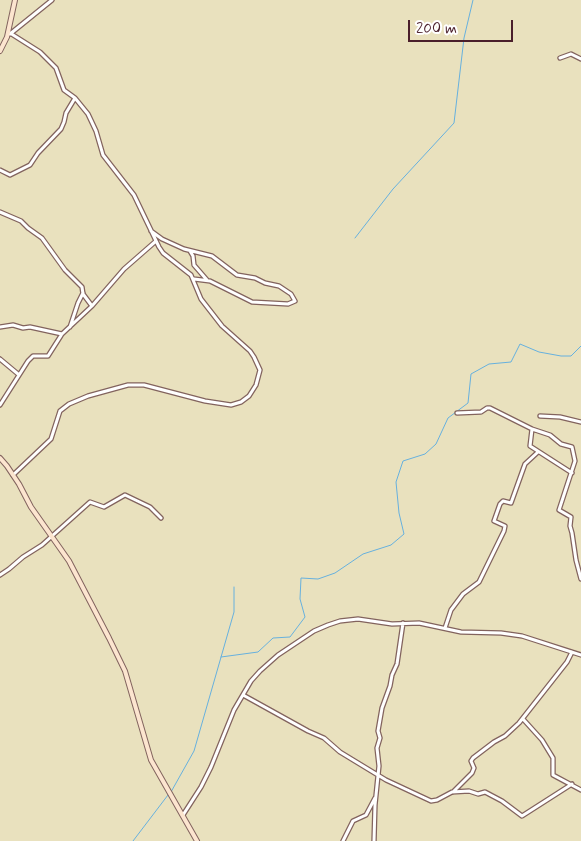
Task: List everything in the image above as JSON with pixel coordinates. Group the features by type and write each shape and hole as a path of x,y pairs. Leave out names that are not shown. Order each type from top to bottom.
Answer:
{"street":[{"path":"0,51 9,35 15,0"},
{"path":"9,35 52,0"},
{"path":"9,35 40,52 59,72 64,90 75,98 88,114 96,131 103,154 134,195 163,253 186,270 194,279 201,299 211,313 222,326 250,351 259,366 259,377 249,396 236,404 226,405 144,385 128,385 88,396 69,404 60,411 51,439 13,475"},
{"path":"560,58 571,54 581,59"},
{"path":"0,170 10,175 30,165 38,153 61,129 66,113 75,98"},
{"path":"0,212 21,221 42,238 65,270 82,287 83,293 92,306"},
{"path":"149,228 162,238 190,250 212,256 237,275 255,278 265,284 279,286 291,294 295,301 288,304 252,302 240,298 231,291 208,280 194,265 190,250"},
{"path":"0,405 18,374 32,357 48,356 62,334 92,306 124,268 156,241"},
{"path":"194,279 208,280"},
{"path":"70,326 83,293"},
{"path":"0,327 13,325 62,334"},
{"path":"0,359 18,374"},
{"path":"457,413 482,412 490,408 532,429 550,435 561,444 572,447 576,460 559,510 571,517 570,526 581,579"},
{"path":"540,416 560,417 581,422"},
{"path":"532,429 529,445 572,473"},
{"path":"445,628 451,610 463,594 480,582 504,531 505,526 494,521 500,504 503,501 511,502 526,464 538,452"},
{"path":"0,458 68,561 102,624 125,671 152,760 197,841"},
{"path":"0,575 52,537 90,502 104,506 124,496 138,500 161,518"},
{"path":"183,815 211,767 234,710 256,676 268,663 314,631 340,621 358,619 392,624 419,623 461,632 501,633 522,636 581,655"},
{"path":"374,841 378,746 380,738 378,730 382,708 397,664 403,623"},
{"path":"243,695 324,738 338,750 378,776 431,801 453,792 472,773 474,768 471,761 473,758 510,732 523,719 567,662 572,652"},
{"path":"523,719 552,754 554,775 581,790"},
{"path":"453,792 469,791 478,794 487,792 502,800 522,816 572,784"},
{"path":"343,841 350,824 355,818 364,817 376,797"}],"waterway":[{"path":"355,238 393,189 454,123 464,38 473,0"},
{"path":"221,657 258,652 273,638 290,637 305,617 300,599 301,578 318,579 335,573 363,554 391,545 404,534 399,513 396,482 403,461 425,454 436,444 448,418 468,403 471,374 489,364 511,362 520,344 539,352 561,356 571,356 581,346"},
{"path":"171,792 194,751 234,612 234,587"},
{"path":"133,841 168,795"}]}
